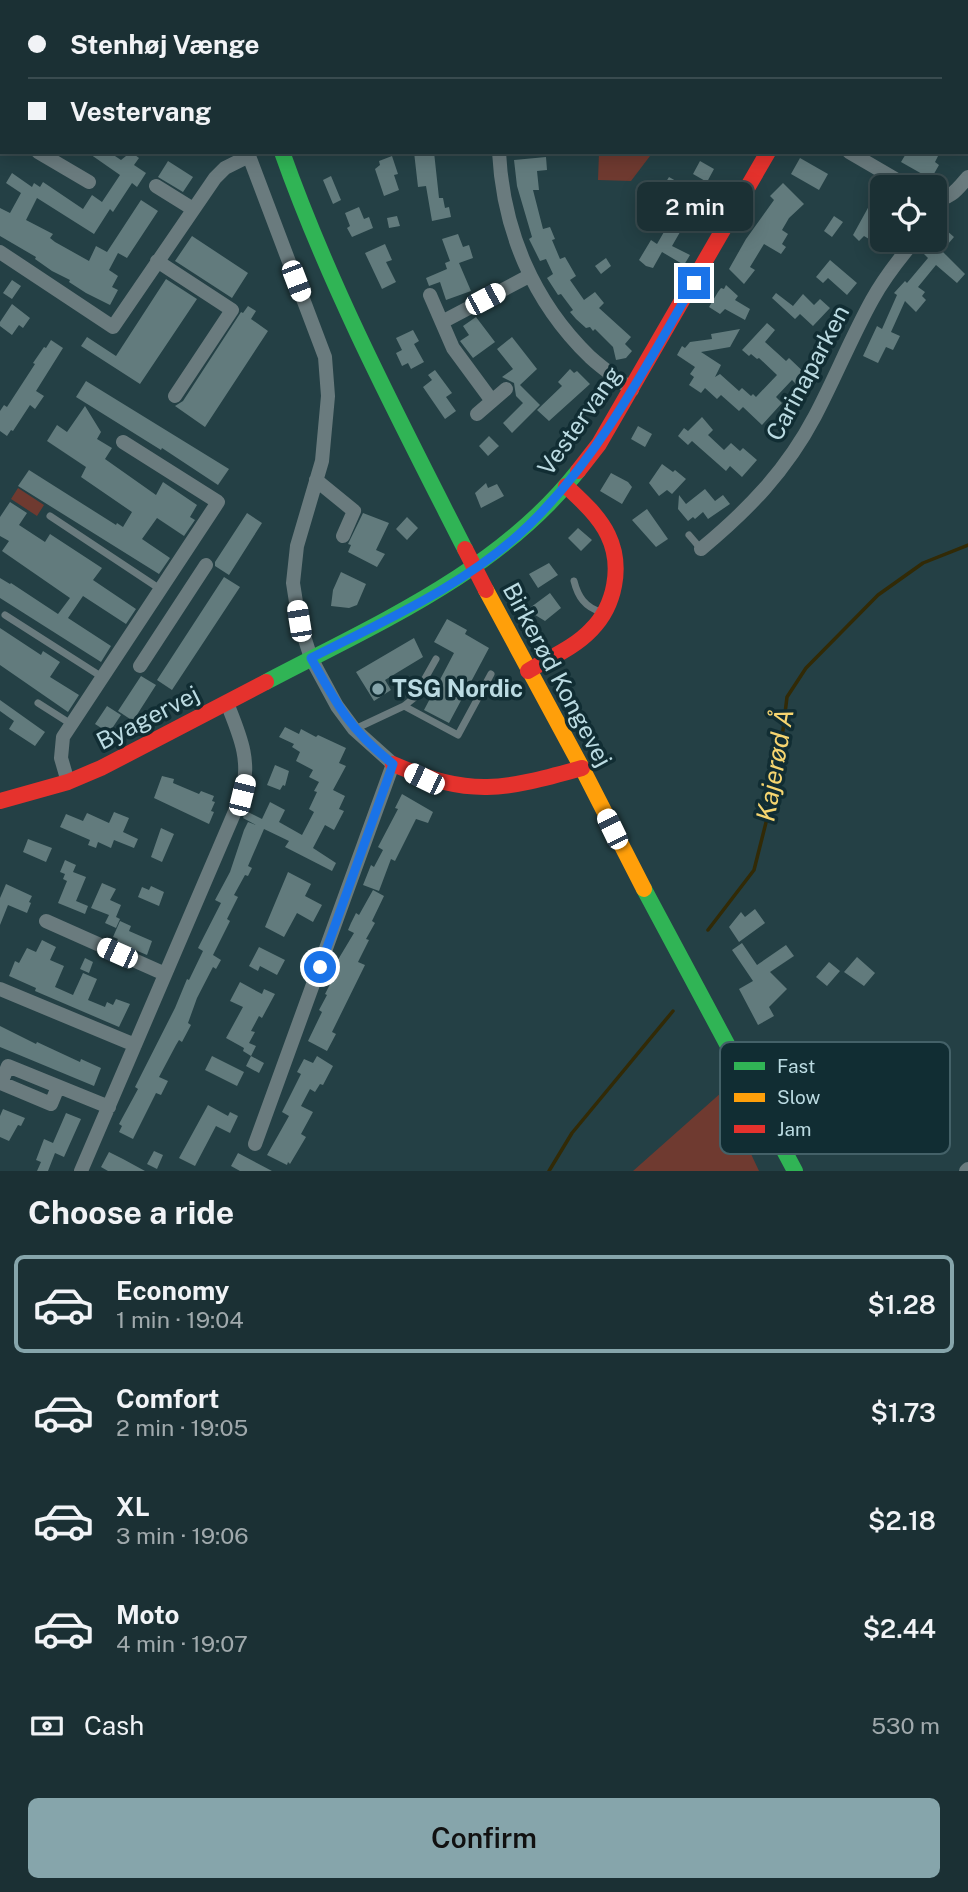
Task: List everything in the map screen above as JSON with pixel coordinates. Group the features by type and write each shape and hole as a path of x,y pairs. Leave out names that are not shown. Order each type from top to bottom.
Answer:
{"main road":[{"name":"Birkerød Kongevej","path":"283,154 307,222 368,359 528,671 726,1042"},
{"name":"Vestervang","path":"311,658 443,589 527,527 566,486 599,444 632,390 767,154"},
{"path":"528,671 593,629 605,613 615,585 615,555 608,536 598,519 566,486"},
{"name":"Byagervej","path":"0,801 68,782 101,768 311,658"},
{"path":"393,764 424,779 452,787 485,790 523,785 582,768"},
{"name":"Birkerød Kongevej","path":"786,1154 795,1171"}],"street":[{"path":"41,154 89,182"},
{"path":"499,154 500,183 509,227 529,276 557,320 590,357 632,390"},
{"path":"852,154 888,175"},
{"path":"0,252 113,327 215,178 225,168 249,156 325,357 327,429 322,461 297,546 293,583 299,621 311,658 337,706 354,729 393,764 255,1144"},
{"path":"947,198 968,177"},
{"path":"156,186 193,209"},
{"name":"Carinaparken","path":"701,549 738,519 770,484 795,450 815,417 872,299 905,252"},
{"path":"157,261 232,310 175,396"},
{"path":"442,323 529,276"},
{"path":"430,295 453,348 492,401"},
{"path":"477,414 506,389"},
{"path":"68,782 61,758 64,737 218,502 123,442"},
{"path":"316,480 354,511 343,536"},
{"path":"140,667 206,565"},
{"path":"141,620 161,633"},
{"path":"82,1171 235,811 246,777 241,740 227,703"},
{"path":"46,921 165,974"},
{"path":"0,989 135,1045"},
{"path":"58,1087 109,1107"}],"lane":[{"path":"50,516 160,590"},
{"path":"689,535 701,549"},
{"path":"574,582 584,603 605,613"},
{"path":"5,615 102,678"},
{"path":"354,729 404,706 414,698 436,659"},
{"path":"404,706 458,735 491,674"},
{"path":"38,703 72,725"}],"shaded area":[{"path":"599,154 651,154 631,181 598,180"},
{"path":"18,488 44,505 37,516 11,499"},
{"path":"720,1094 720,1154 751,1154 759,1171 633,1171"}],"building":[{"path":"90,154 112,154 121,160 128,154 134,154 139,158 134,165 146,173 137,187 132,183 113,212 110,209 94,234 37,198 26,220 53,234 50,238 55,242 89,261 96,246 107,252 141,200 158,211 127,258 118,253 109,270 118,276 112,287 118,290 110,305 86,293 35,259 36,257 0,236 0,208 10,213 21,193 6,183 12,173 32,187 34,183 40,187 43,182 83,209 92,195 102,202 120,175"},
{"path":"414,154 434,154 439,198 443,198 445,208 449,207 451,217 432,221 426,186 418,187"},
{"path":"906,154 939,154 935,162 939,165 933,175 924,175 901,162"},
{"path":"392,156 398,174 394,175 399,190 384,196 375,169 380,165 379,161"},
{"path":"546,157 547,170 537,171 539,190 533,190 543,229 550,227 560,259 565,257 576,276 570,280 584,300 595,292 604,303 599,308 631,337 625,344 632,351 626,358 616,360 613,347 595,329 593,331 590,327 586,328 570,312 573,310 561,294 558,295 547,278 553,274 546,259 540,261 529,239 532,237 517,186 514,160"},
{"path":"800,158 828,174 819,190 791,174"},
{"path":"168,161 193,177 183,192 158,177"},
{"path":"700,161 714,169 707,182 693,174"},
{"path":"331,176 341,200 333,204 323,180"},
{"path":"669,177 683,185 681,189 701,201 712,181 721,186 703,220 691,213 672,246 690,255 684,265 662,252 653,268 639,260 651,240 657,244 679,206 658,195"},
{"path":"783,183 804,204 789,218 782,230 788,234 782,244 786,247 781,254 764,244 750,267 755,270 744,284 729,269 746,239 774,200 770,196"},
{"path":"359,207 364,219 369,217 373,228 352,237 347,228 350,226 345,213"},
{"path":"870,207 870,240 864,236 859,241 853,235"},
{"path":"397,216 400,226 389,228 387,218"},
{"path":"834,216 843,222 832,237 824,231"},
{"path":"947,231 954,237 947,245"},
{"path":"458,234 463,247 469,245 473,258 459,263 471,291 446,300 440,282 429,286 426,278 447,269 445,263 450,261 442,239"},
{"path":"192,236 248,273 232,298 175,261"},
{"path":"385,244 392,260 386,262 396,282 382,289 365,253"},
{"path":"943,252 965,274 957,283 936,265 918,287 925,292 922,296 926,300 916,312 905,301 891,332 900,336 893,350 886,347 878,363 863,356 877,326 882,329 897,295 894,293 905,281 907,283 928,258 924,254"},
{"path":"606,258 611,266 601,274 595,266"},
{"path":"830,260 857,283 847,295 828,278 823,283 816,277"},
{"path":"166,279 197,299 140,384 81,346 87,337 116,356"},
{"path":"12,280 21,286 12,299 3,293"},
{"path":"726,285 738,296 735,300 750,309 745,320 725,309 720,314 709,307 721,288 724,289"},
{"path":"776,293 793,306 803,294 814,305 820,299 830,308 813,326 800,314 795,319 772,298"},
{"path":"12,304 30,318 23,328 19,325 12,335 0,326 0,322"},
{"path":"248,306 256,311 251,319 268,331 205,427 175,406 183,401 241,312"},
{"path":"476,317 495,342 473,358 460,341 469,335 463,326"},
{"path":"767,323 775,330 765,342 786,361 789,358 811,379 802,390 792,380 776,397 782,403 762,425 743,407 739,411 721,395 717,399 705,388 701,393 689,385 694,377 690,374 695,367 677,355 682,346 685,348 690,342 712,339 711,334 740,329 730,347 701,352 721,365 715,377 720,374 739,391 742,388 756,397 777,375 759,358 751,354 749,356 742,350"},
{"path":"413,330 419,341 414,344 424,362 411,369 408,363 402,366 396,353 402,350 396,338"},
{"path":"512,337 537,369 520,385 540,405 512,433 503,423 523,403 516,396 514,383 502,377 513,369 497,349"},
{"path":"51,340 63,348 36,391 44,396 35,409 30,405 7,436 0,431 0,411 4,405 7,407 35,364 33,363"},
{"path":"570,369 574,373 577,371 590,384 549,421 537,410 562,386 558,382"},
{"path":"435,370 452,393 446,397 456,411 445,419 423,387 432,380 428,375"},
{"path":"86,381 229,469 218,485 76,397"},
{"path":"85,406 101,432 97,439 112,448 105,459 156,495 163,482 197,505 190,517 195,520 184,536 157,518 142,539 170,558 159,574 18,486 29,470 123,527 132,512 81,477 86,467 47,441 57,425 67,432"},
{"path":"702,417 713,430 708,435 724,450 731,443 740,451 743,448 757,460 742,477 730,466 726,471 692,441 688,445 678,436 684,428 688,431"},
{"path":"638,426 652,434 645,447 631,439"},
{"path":"489,436 499,446 488,456 479,446"},
{"path":"662,464 686,479 672,494 667,490 659,496 649,483"},
{"path":"611,473 632,487 622,504 600,491"},
{"path":"486,483 488,488 497,484 504,496 481,508 475,493"},
{"path":"705,489 715,501 723,495 730,504 708,519 703,512 688,521 678,509 679,495 686,504"},
{"path":"10,502 27,513 19,525 45,542 50,534 102,568 93,580 136,609 126,624 83,596 68,618 111,646 101,662 0,598 0,578 58,614 70,598 2,551 9,541 0,536 0,517"},
{"path":"647,509 668,539 656,547 632,520"},
{"path":"247,513 262,523 229,575 215,566 215,562"},
{"path":"363,513 389,523 376,550 385,554 377,567 348,552 351,545 348,544"},
{"path":"407,517 418,528 407,540 396,529"},
{"path":"578,528 592,540 581,551 568,538"},
{"path":"549,563 558,575 538,588 529,574"},
{"path":"341,572 366,584 357,605 349,608 331,606 333,590"},
{"path":"224,577 240,587 172,690 157,680"},
{"path":"550,593 561,608 545,621 527,610"},
{"path":"447,619 467,630 465,634 489,648 449,723 424,710 454,653 434,642"},
{"path":"0,628 41,655 43,651 60,662 50,677 79,695 68,712 0,665"},
{"path":"414,638 423,657 385,680 391,690 374,701 356,672"},
{"path":"141,676 156,685 133,721 118,711"},
{"path":"0,700 45,732 35,746 9,729 14,721 0,711"},
{"path":"107,706 121,715 109,733 95,724"},
{"path":"285,727 299,734 301,729 346,748 339,763 346,766 333,790 345,796 339,809 344,811 334,830 325,825 313,848 336,863 332,871 285,847 289,841 264,829 248,866 252,868 234,895 238,897 227,919 230,921 213,955 221,960 216,969 213,967 197,998 188,1023 191,1025 182,1042 179,1040 159,1077 168,1081 161,1095 156,1093 133,1139 119,1132 122,1126 119,1124 138,1089 135,1087 187,979 189,980 203,951 198,948 221,903 215,900 230,872 244,830 248,822 256,825 243,818 246,811 262,819 270,802 285,810 279,822 302,835 314,812 309,809 319,782 309,777 313,770 296,761 300,752 292,747 294,744 279,737"},
{"path":"275,765 289,771 285,786 280,790 267,785"},
{"path":"162,776 174,779 173,783 199,794 201,791 214,796 212,801 215,802 211,811 214,812 209,824 154,798"},
{"path":"402,794 433,812 428,823 416,819 395,861 391,859 379,891 363,885 371,865 374,867 383,850 378,847 398,809 395,808"},
{"path":"114,812 129,818 123,832 138,839 134,848 114,840 111,848 98,842 96,848 88,845 90,840 60,827 66,814 83,821 87,813 109,823"},
{"path":"161,828 174,834 162,862 151,857"},
{"path":"28,839 52,848 46,862 23,852"},
{"path":"65,860 76,865 73,872 86,877 76,901 88,906 85,914 58,903 67,881 63,879 65,874 60,872"},
{"path":"288,872 311,884 305,896 322,905 313,922 297,913 284,937 265,927"},
{"path":"102,883 116,889 110,900 121,905 116,917 120,919 116,928 105,923 109,915 91,908"},
{"path":"6,884 32,896 29,902 31,903 27,913 8,905 0,925 0,898"},
{"path":"151,886 164,892 159,906 138,897 142,887 149,890"},
{"path":"373,890 384,896 372,921 375,923 366,939 369,940 358,962 365,965 332,1032 336,1034 327,1051 308,1041 322,1012 319,1010 327,995 325,994 340,965 336,963 354,933 348,930 351,923 356,913 359,915"},
{"path":"755,909 765,923 739,942 729,927 741,912 745,917"},
{"path":"120,921 131,926 129,931 152,941 147,955 116,942 118,939 113,937"},
{"path":"42,940 56,947 50,960 64,966 55,987 73,995 83,973 97,979 88,1000 105,1007 107,1002 113,1005 116,999 130,1004 119,1027 35,991 36,988 9,976 15,961 19,963 27,948 36,952"},
{"path":"742,943 757,965 786,945 794,956 770,972 787,989 769,1007 774,1016 758,1025 739,989 753,981 732,950"},
{"path":"259,947 285,960 277,975 260,966 258,971 249,966"},
{"path":"857,957 875,973 864,986 844,972"},
{"path":"85,958 93,962 89,973 80,969"},
{"path":"829,962 840,971 827,986 816,977"},
{"path":"240,982 262,994 264,989 275,994 262,1018 259,1016 251,1031 255,1032 249,1043 256,1046 251,1056 243,1051 244,1048 226,1038 243,1007 230,1001"},
{"path":"0,1026 36,1044 37,1042 80,1062 81,1059 101,1068 94,1086 0,1047"},
{"path":"212,1056 244,1072 237,1086 205,1070"},
{"path":"251,1056 264,1063 259,1073 246,1066"},
{"path":"317,1056 333,1066 323,1085 320,1084 315,1092 310,1089 301,1106 313,1112 301,1134 306,1137 287,1165 267,1155 289,1116 282,1112 301,1074 297,1072 304,1059 313,1063"},
{"path":"208,1105 228,1116 230,1112 238,1116 230,1133 216,1126 195,1166 179,1158"},
{"path":"3,1109 25,1118 9,1141 0,1137 0,1116"},
{"path":"66,1113 81,1119 64,1157 55,1153 48,1171 37,1171 41,1162 36,1160 44,1139 53,1143"},
{"path":"154,1151 163,1155 157,1169 147,1164"},
{"path":"109,1152 145,1171 108,1171 101,1167"},
{"path":"238,1153 272,1171 240,1171 231,1166"}],"waterway":[{"name":"Kajerød Å","path":"708,930 754,870 777,779 787,697 806,668 878,595 923,563 968,545"},
{"name":"Kajerød Å","path":"549,1171 572,1133 673,1011"}],"traffic: fast":[{"path":"283,154 344,304 465,549"},
{"path":"266,682 393,616 474,567 546,507 578,471"},
{"path":"644,889 726,1042"},
{"path":"786,1154 795,1171"}],"traffic: slow":[{"path":"486,590 644,889"}],"traffic: jam":[{"path":"578,471 599,444 767,154"},
{"path":"528,671 569,647 591,630 606,609 614,585 615,560 608,535 595,515 566,486"},
{"path":"465,549 486,590"},
{"path":"0,801 68,782 101,768 266,682"},
{"path":"393,764 444,782 487,787 530,781 582,768"}],"place":[{"name":"TSG Nordic","path":"378,689"}],"route":[{"path":"320,967 393,764 354,729 337,706 311,658 443,589 527,527 566,486 599,444 694,283"}]}
